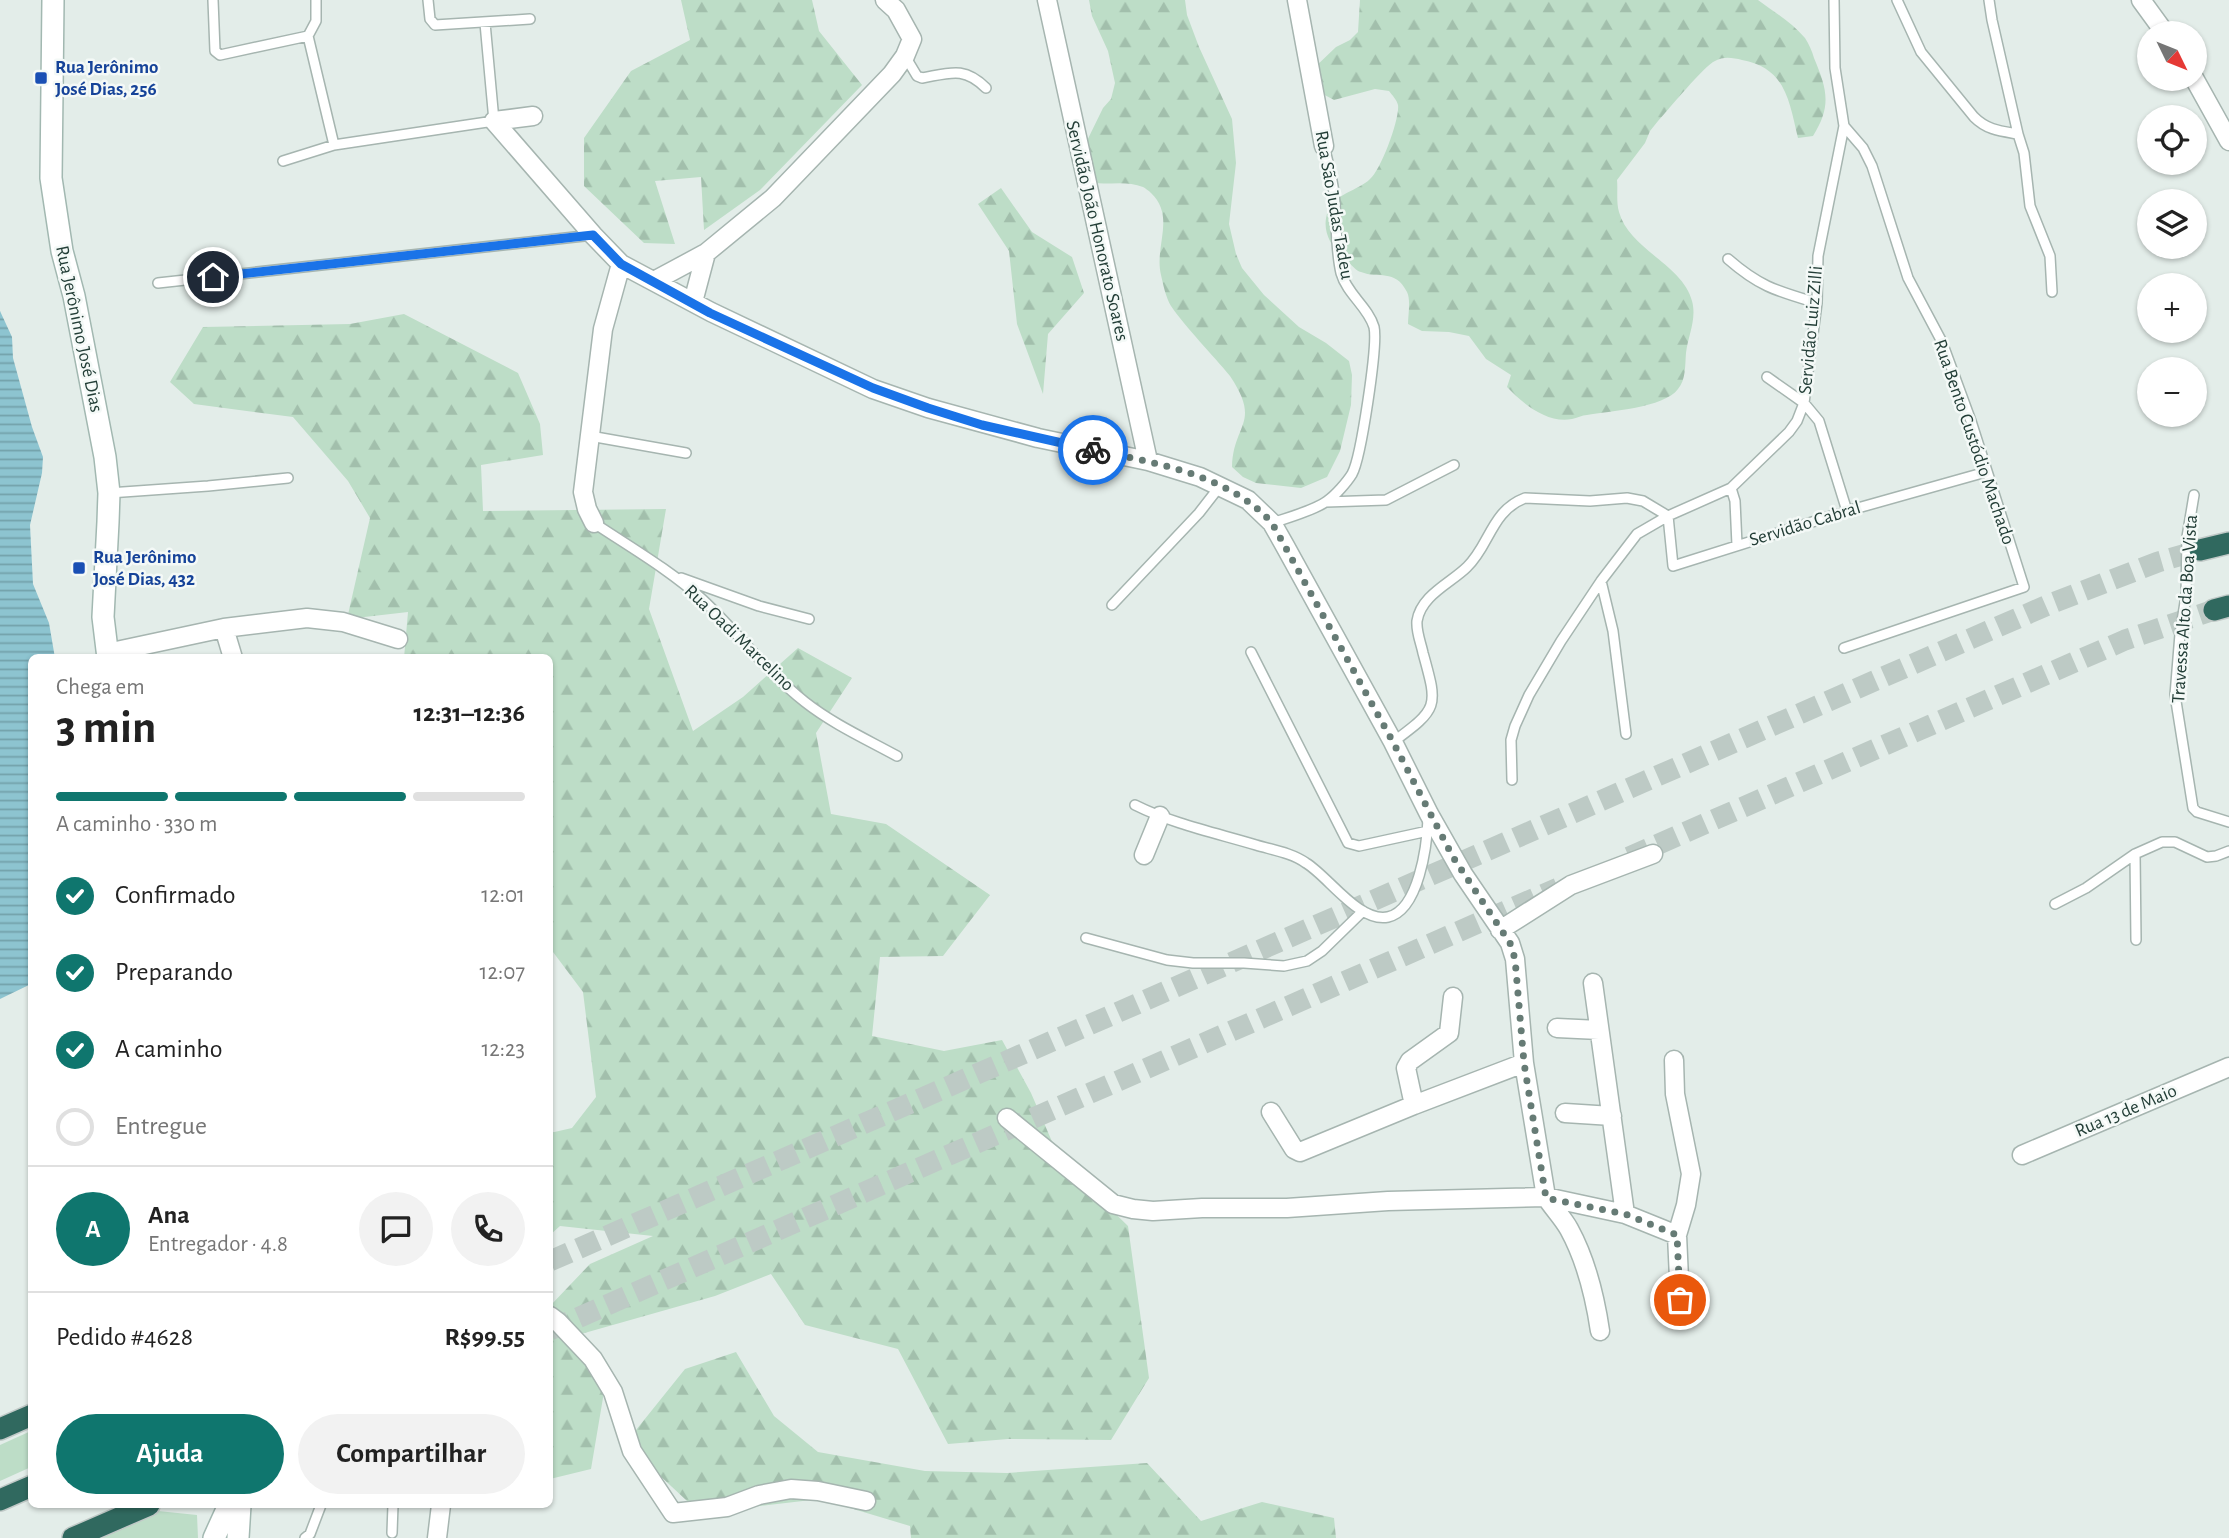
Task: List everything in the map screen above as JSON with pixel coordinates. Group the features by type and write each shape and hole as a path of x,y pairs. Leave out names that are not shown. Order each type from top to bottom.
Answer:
{"highway":[{"path":"2200,550 2229,544"},
{"path":"0,1429 28,1417"},
{"path":"0,1500 28,1488"},
{"path":"73,1538 142,1508"}],"main road":[{"name":"Rua Jerônimo José Dias","path":"53,0 51,178 62,251 74,296 105,457 108,493 103,617 107,654"},
{"path":"214,1538 228,1508"},
{"path":"238,1538 240,1508"}],"street":[{"path":"654,281 706,253 774,198 892,74 905,57 912,39 896,10 886,0"},
{"name":"Servidão João Honorato Soares","path":"1047,0 1148,461"},
{"name":"Rua São Judas Tadeu","path":"1297,0 1324,146"},
{"path":"2141,0 2156,21"},
{"path":"2201,91 2229,141"},
{"path":"494,121 533,116"},
{"path":"494,121 621,264 710,313 873,388 928,408 1038,438 1148,461 1200,477 1248,500 1272,523 1393,742 1428,822 1510,943 1515,959 1524,1063 1546,1198 1568,1227 1578,1249 1597,1311 1600,1331"},
{"path":"693,302 706,253"},
{"name":"Rua Oadi Marcelino","path":"594,523 583,492 603,329 621,264"},
{"path":"111,654 224,628 307,618 343,622 398,639"},
{"path":"224,628 232,654"},
{"path":"1144,855 1160,816"},
{"path":"1500,930 1571,885 1653,853"},
{"path":"1592,983 1625,1214"},
{"path":"1414,1105 1406,1068 1410,1061 1447,1037 1452,997"},
{"path":"1557,1028 1600,1030"},
{"path":"1674,1060 1675,1094 1691,1174 1677,1235 1680,1300"},
{"path":"1271,1112 1294,1149 1300,1152 1524,1063"},
{"name":"Rua 13 de Maio","path":"2022,1155 2229,1067"},
{"path":"1565,1113 1612,1116"},
{"path":"1007,1118 1113,1204 1133,1209 1153,1211 1287,1208 1388,1200 1546,1198 1625,1214 1677,1235"},
{"path":"553,1318 593,1359 613,1392 632,1451 673,1513 727,1507 759,1494 791,1489 818,1491 866,1501"},
{"path":"437,1538 441,1508"}],"lane":[{"path":"213,0 215,51 220,55 308,36"},
{"path":"316,0 316,21 308,36 334,145"},
{"path":"428,0 430,19 435,24 530,19"},
{"name":"Servidão Luiz Zilli","path":"1512,780 1511,740 1529,695 1601,581 1637,534 1668,516 1731,488 1797,421 1804,403 1817,303 1818,256 1844,126 1835,68 1834,0"},
{"path":"1897,0 1921,52 1974,117 1990,129 2018,134"},
{"path":"1981,0 1992,20"},
{"path":"1989,0 2024,153 2030,206 2050,256 2052,292"},
{"path":"283,160 334,145 494,121 485,23"},
{"path":"905,57 917,76 922,78 961,71 976,78 986,88"},
{"name":"Rua Bento Custódio Machado","path":"1844,126 1863,148 1872,166 1908,278 1942,342 1971,421 2024,586 1844,648"},
{"name":"Rua São Judas Tadeu","path":"1272,523 1326,502 1352,474 1358,458 1375,344 1373,326 1349,292 1342,273 1335,225 1334,193 1324,146"},
{"path":"158,283 593,235"},
{"path":"1728,259 1748,277 1767,288 1817,303"},
{"path":"1768,377 1804,403 1819,421 1847,511"},
{"path":"590,436 687,453"},
{"path":"1326,502 1386,500 1454,465"},
{"name":"Servidão Cabral","path":"1668,516 1673,566 1847,511 1986,472"},
{"path":"108,493 288,478"},
{"path":"1112,605 1199,513 1220,486"},
{"path":"1731,488 1735,501 1737,545"},
{"name":"Travessa Alto da Boa Vista","path":"2194,495 2187,537 2186,596 2175,695 2193,808 2197,812 2229,822"},
{"path":"1393,742 1422,721 1432,702 1433,691 1418,633 1417,620 1423,607 1445,583 1468,566 1489,531 1515,502 1525,498 1591,501 1627,498 1643,500 1668,516"},
{"name":"Rua Oadi Marcelino","path":"594,523 673,576 702,600 776,677 805,702 897,756"},
{"path":"673,576 759,606 809,619"},
{"path":"1601,581 1613,631 1626,734"},
{"path":"1135,804 1160,816 1297,857 1319,872 1331,886 1363,911 1378,917 1389,917 1406,906 1422,864 1428,822 1359,846 1348,843 1251,652"},
{"path":"2055,904 2087,888 2135,854 2162,842 2175,842 2207,857 2229,851"},
{"path":"2135,854 2136,940"},
{"path":"1086,938 1167,960 1284,966 1307,961 1322,951 1363,911"},
{"path":"305,1538 310,1534 320,1508"},
{"path":"392,1533 393,1508"}],"green space":[{"path":"681,0 812,0 819,31 862,85 760,190 704,230 701,177 655,181 675,244 644,243 584,186 584,138 631,71 690,40"},
{"path":"1089,0 1185,0 1187,15 1199,47 1232,119 1236,163 1229,224 1242,268 1264,295 1299,327 1349,361 1352,375 1351,405 1340,451 1327,477 1301,488 1256,483 1243,477 1232,467 1245,414 1244,404 1230,376 1184,323 1168,299 1160,264 1163,222 1158,202 1148,190 1136,185 1084,181 1081,153 1103,108 1111,99 1115,83 1108,51 1092,16"},
{"path":"1360,0 1758,0 1805,38 1822,79 1826,97 1823,116 1813,136 1798,138 1788,99 1777,78 1768,70 1742,60 1722,58 1710,65 1686,88 1650,131 1645,143 1617,180 1618,208 1625,225 1644,247 1678,277 1687,288 1692,301 1693,321 1684,377 1681,385 1671,395 1649,405 1572,419 1545,416 1528,406 1507,387 1511,375 1486,359 1469,336 1422,331 1408,324 1409,299 1402,285 1392,277 1359,271 1337,252 1327,233 1328,211 1336,200 1365,183 1374,174 1389,144 1398,112 1397,103 1389,91 1375,89 1334,100 1321,93 1313,69 1336,47 1350,40 1358,32"},
{"path":"1001,188 1032,232 1072,257 1084,293 1048,334 1043,394 1017,324 1009,251 978,204"},
{"path":"404,314 518,373 540,424 543,455 481,465 483,511 666,509 649,609 693,731 743,697 798,648 852,678 816,733 831,814 886,824 990,895 943,956 880,957 872,1036 944,1051 1002,1040 1031,1093 1060,1160 1128,1226 1149,1378 1111,1440 1008,1439 948,1444 898,1349 805,1325 771,1274 715,1296 581,1334 605,1386 591,1469 553,1478 553,1303 590,1264 653,1236 560,1226 553,1232 553,1132 572,1128 596,1097 583,992 553,952 553,654 404,654 408,612 347,619 370,518 348,481 293,417 194,404 170,382 203,327 350,324"},
{"path":"736,1352 774,1416 818,1452 925,1471 1007,1473 1147,1463 1201,1521 1262,1502 1334,1518 1336,1538 911,1538 910,1526 820,1499 700,1513 657,1473 632,1435 685,1369"},
{"path":"28,1432 28,1468 0,1481 0,1445"},
{"path":"158,1511 197,1515 198,1538 102,1538"}],"water":[{"path":"0,311 12,337 13,358 43,457 30,525 33,584 49,623 54,654 28,654 28,985 0,999"}],"tunnel":[{"path":"553,1260 2050,604 2158,562 2200,550"},
{"path":"1629,857 2125,640 2214,610"},
{"path":"553,1329 1558,888"}],"way so far":[{"path":"1093,450 1148,461 1200,477 1236,492 1272,523 1453,857 1510,943 1518,980 1524,1063 1546,1198 1625,1214 1677,1235 1680,1300"}],"place":[{"name":"Rua Jerônimo José Dias, 256","path":"41,78"},
{"name":"Rua Jerônimo José Dias, 432","path":"79,568"}],"route":[{"path":"213,277 593,235 621,264 710,313 873,388 982,425 1093,450"}]}
